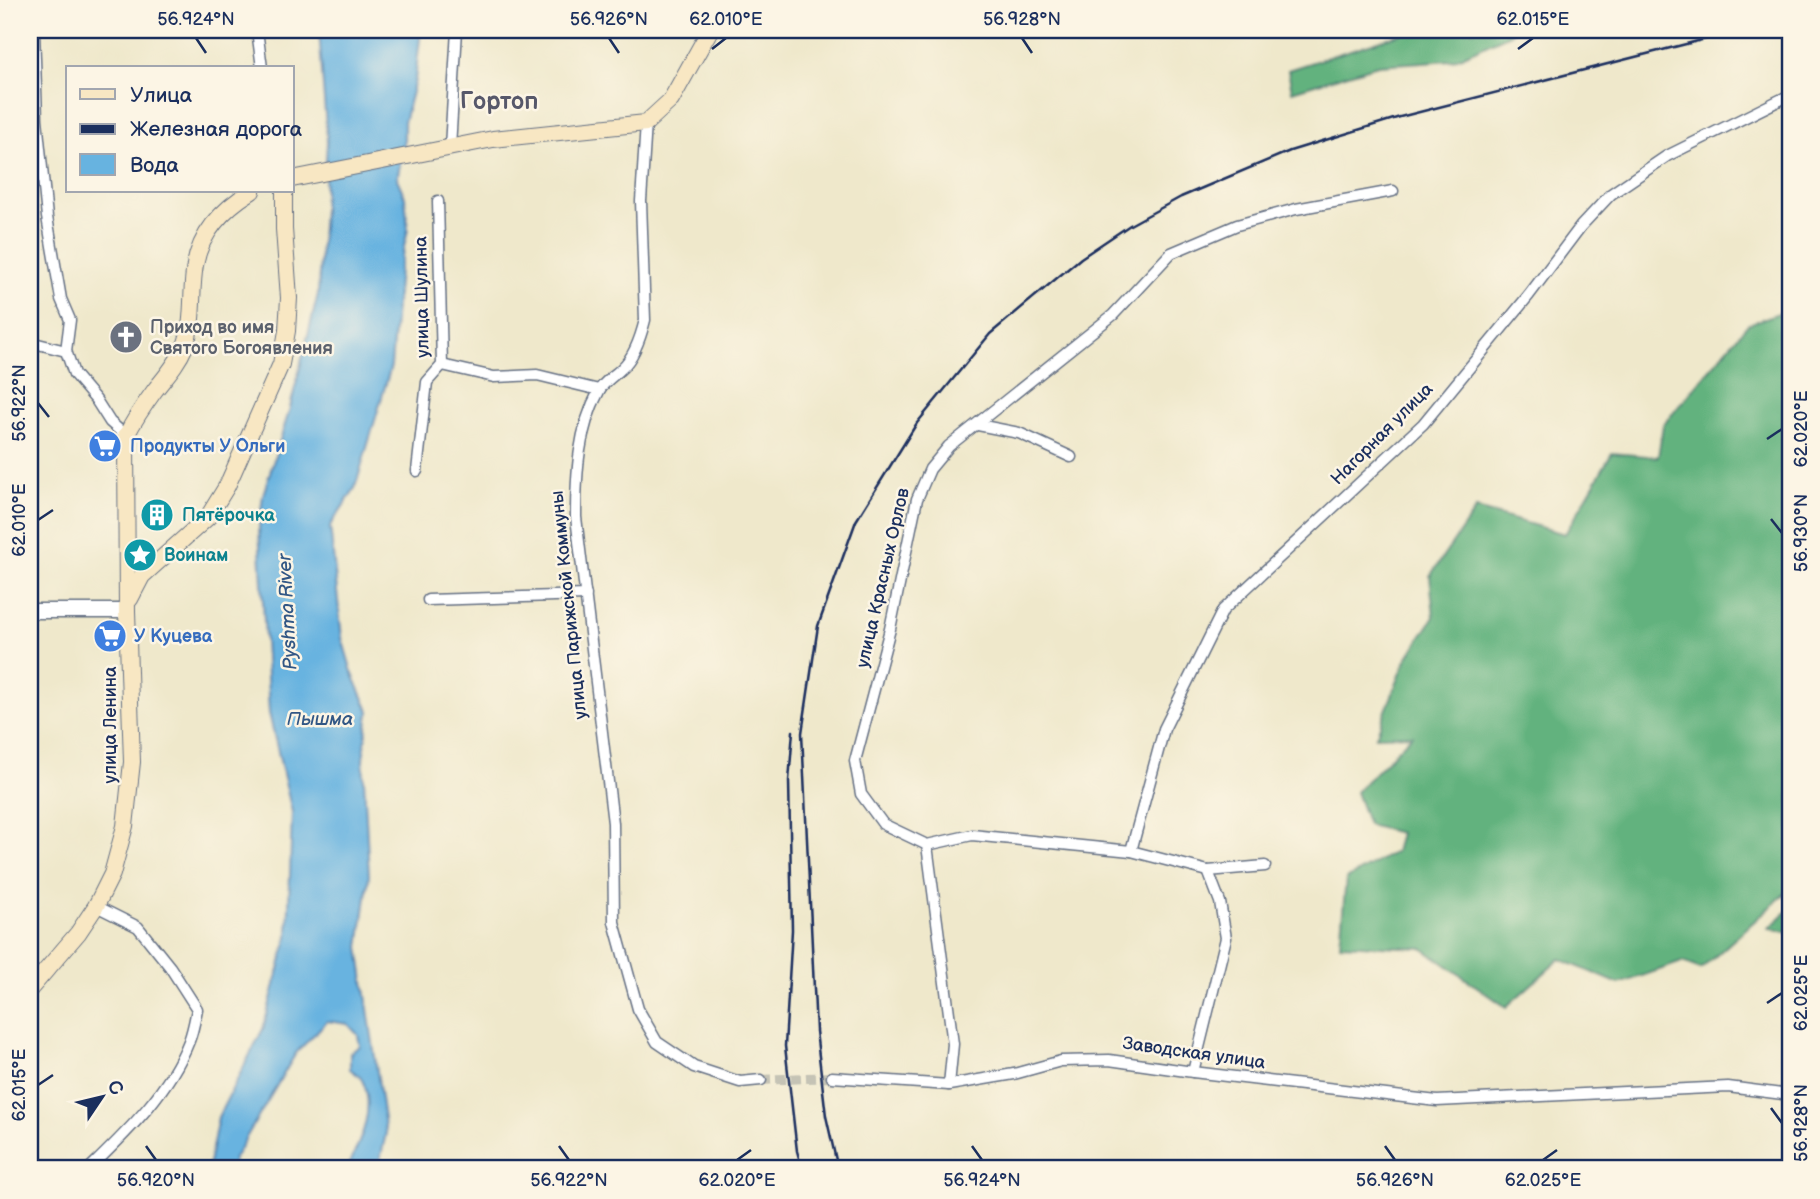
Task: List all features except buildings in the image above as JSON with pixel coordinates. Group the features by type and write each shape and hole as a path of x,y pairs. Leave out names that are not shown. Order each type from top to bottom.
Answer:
{"main road":[{"path":"294,179 450,147 549,131 646,123 671,100 710,30"},
{"path":"127,436 134,421 177,362 186,345 191,324 195,265 205,236 217,218 251,192"},
{"path":"128,606 142,576 208,517 227,486 281,364 289,298 284,192"},
{"name":"улица Ленина","path":"30,989 78,933 96,906 112,874 125,826 132,762 127,436"}],"street":[{"path":"34,30 37,119 47,217 61,299 70,320 66,351 74,374 110,422 127,436"},
{"path":"257,30 262,66"},
{"path":"450,147 457,30"},
{"name":"Нагорная улица","path":"1131,850 1164,729 1223,610 1423,424 1529,295 1581,226 1611,194 1667,156 1790,95"},
{"name":"улица Парижской Коммуны","path":"646,123 642,201 645,320 628,362 599,390 585,427 576,470 576,517 612,823 614,922 638,1009 657,1042 694,1067 740,1082 761,1080"},
{"name":"улица Красных Орлов","path":"927,845 883,824 861,794 855,761 890,629 917,499 930,469 949,446 1113,314 1171,253 1237,225 1296,209 1393,191"},
{"name":"улица Шулина","path":"417,471 427,382 442,365 438,201"},
{"path":"30,342 66,351"},
{"path":"442,365 494,377 537,375 599,390"},
{"path":"978,425 1019,433 1071,457"},
{"path":"428,600 586,595"},
{"path":"30,611 128,606"},
{"path":"950,1085 953,1044 927,845 972,835 1131,850 1208,870 1265,866"},
{"path":"1193,1072 1226,938 1220,902 1208,870"},
{"path":"89,1169 136,1123 174,1071 190,1040 197,1009 170,967 138,927 96,906"},
{"name":"Заводская улица","path":"832,1077 950,1085 1014,1074 1061,1061 1109,1060 1437,1101 1727,1087 1790,1095"}],"green space":[{"path":"1413,30 1514,30 1453,60 1378,65 1292,91 1288,70"},
{"path":"1790,309 1790,889 1701,969 1682,962 1619,984 1560,959 1506,1007 1422,948 1340,944 1346,879 1395,852 1400,833 1368,825 1356,792 1412,735 1376,736 1406,660 1434,617 1430,576 1476,509 1565,534 1612,453 1658,457 1663,425 1748,324"},
{"path":"1790,909 1790,933 1769,928"}],"water":[{"name":"Пышма","path":"319,30 421,30 415,80 404,122 404,145 397,179 405,197 408,229 399,269 391,366 355,488 330,526 342,638 352,672 369,711 363,760 369,876 359,947 386,1133 378,1169 347,1169 365,1126 368,1102 361,1079 350,1069 350,1053 360,1046 358,1035 348,1024 327,1021 296,1053 234,1158 232,1169 208,1169 218,1117 263,1029 288,936 292,812 269,713 259,528 263,495 290,408 318,294 327,142"}],"tunnel":[{"path":"761,1080 832,1077"}],"railway":[{"path":"838,1169 826,1116 816,1031 802,733 818,626 856,521 917,423 990,334 1081,258 1130,225 1181,197 1290,151 1400,117 1741,30"},
{"path":"793,731 789,781 792,930 785,1046 797,1151 802,1169"}],"place":[{"name":"Приход во имя Святого Богоявления","path":"126,337"},
{"name":"Продукты У Ольги","path":"105,446"},
{"name":"Пятёрочка","path":"157,515"},
{"name":"Воинам","path":"140,555"},
{"name":"У Куцева","path":"110,636"}],"district":[{"name":"Гортоп","path":"499,101"}],"water label":[{"name":"Pyshma River","path":"288,612"}]}
